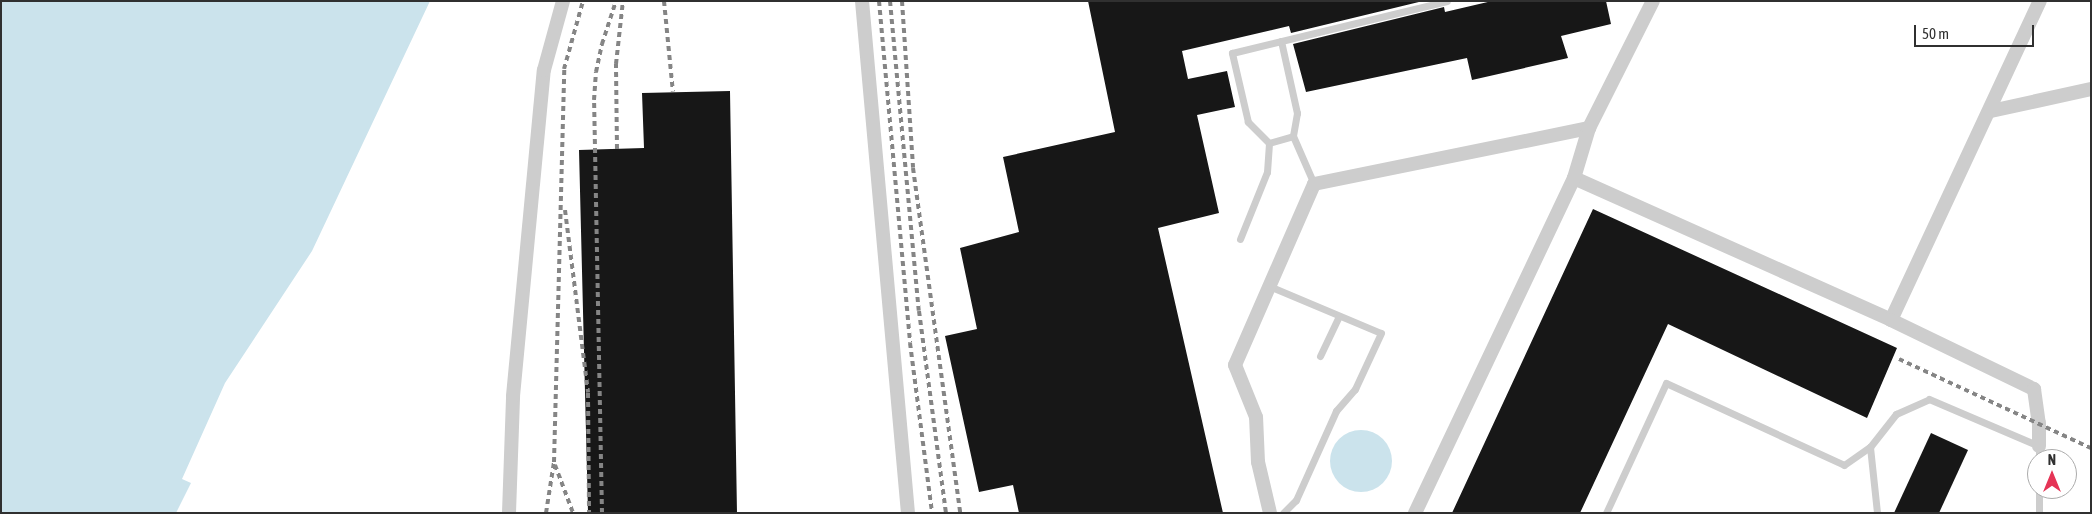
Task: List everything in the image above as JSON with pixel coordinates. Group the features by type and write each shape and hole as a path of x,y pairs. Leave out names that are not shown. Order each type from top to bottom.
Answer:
{"street":[{"path":"509,513 513,396 544,70 563,1"},
{"path":"862,1 908,513"},
{"path":"1415,513 1574,178 1589,128 1653,1"},
{"path":"1891,320 1991,111 2040,1"},
{"path":"1991,111 2091,89"},
{"path":"1270,513 1258,462 1256,417 1235,365 1314,184 1589,128"},
{"path":"1574,178 1891,320 2034,389 2039,449"}],"lane":[{"path":"1240,239 1267,172 1269,143 1248,122 1232,53 1447,1"},
{"path":"1281,41 1297,113 1293,136 1314,184"},
{"path":"1269,143 1293,136"},
{"path":"1270,286 1380,333 1355,389 1336,411 1296,500 1283,513"},
{"path":"1320,356 1339,316"},
{"path":"1606,513 1666,383 1844,465 1870,447 1896,414 1929,399 2033,449"},
{"path":"1870,447 1877,513"},
{"path":"2039,499 2039,513"}],"water":[{"path":"1,1 430,1 312,251 225,383 182,479 191,483 176,513 1,513"},
{"path":"1361,430 1373,432 1383,439 1390,449 1392,461 1390,473 1383,483 1373,490 1361,492 1349,490 1339,483 1332,473 1330,461 1332,449 1339,439 1349,432"}],"building":[{"path":"1088,1 1423,1 1291,33 1289,26 1182,51 1188,79 1227,71 1235,107 1197,115 1219,213 1158,228 1223,513 1019,513 1013,485 979,492 945,336 977,329 960,248 1019,232 1003,157 1115,132"},
{"path":"1492,1 1606,1 1611,24 1561,36 1568,58 1472,80 1467,58 1306,92 1293,44 1444,7 1445,12"},
{"path":"730,91 737,513 588,513 579,150 644,148 642,93"},
{"path":"1593,209 1897,348 1867,418 1668,324 1580,513 1452,513"},
{"path":"1931,433 1968,450 1939,513 1894,513"}],"railway":[{"path":"546,513 554,462 564,69 583,1"},
{"path":"602,513 594,100 596,72 602,44 616,1"},
{"path":"617,149 616,64 623,1"},
{"path":"664,1 673,92"},
{"path":"879,1 910,343 932,513"},
{"path":"890,1 919,311 946,513"},
{"path":"902,1 913,168 960,513"},
{"path":"565,210 588,393 589,513"},
{"path":"1899,359 2091,448"},
{"path":"555,465 573,513"}]}
